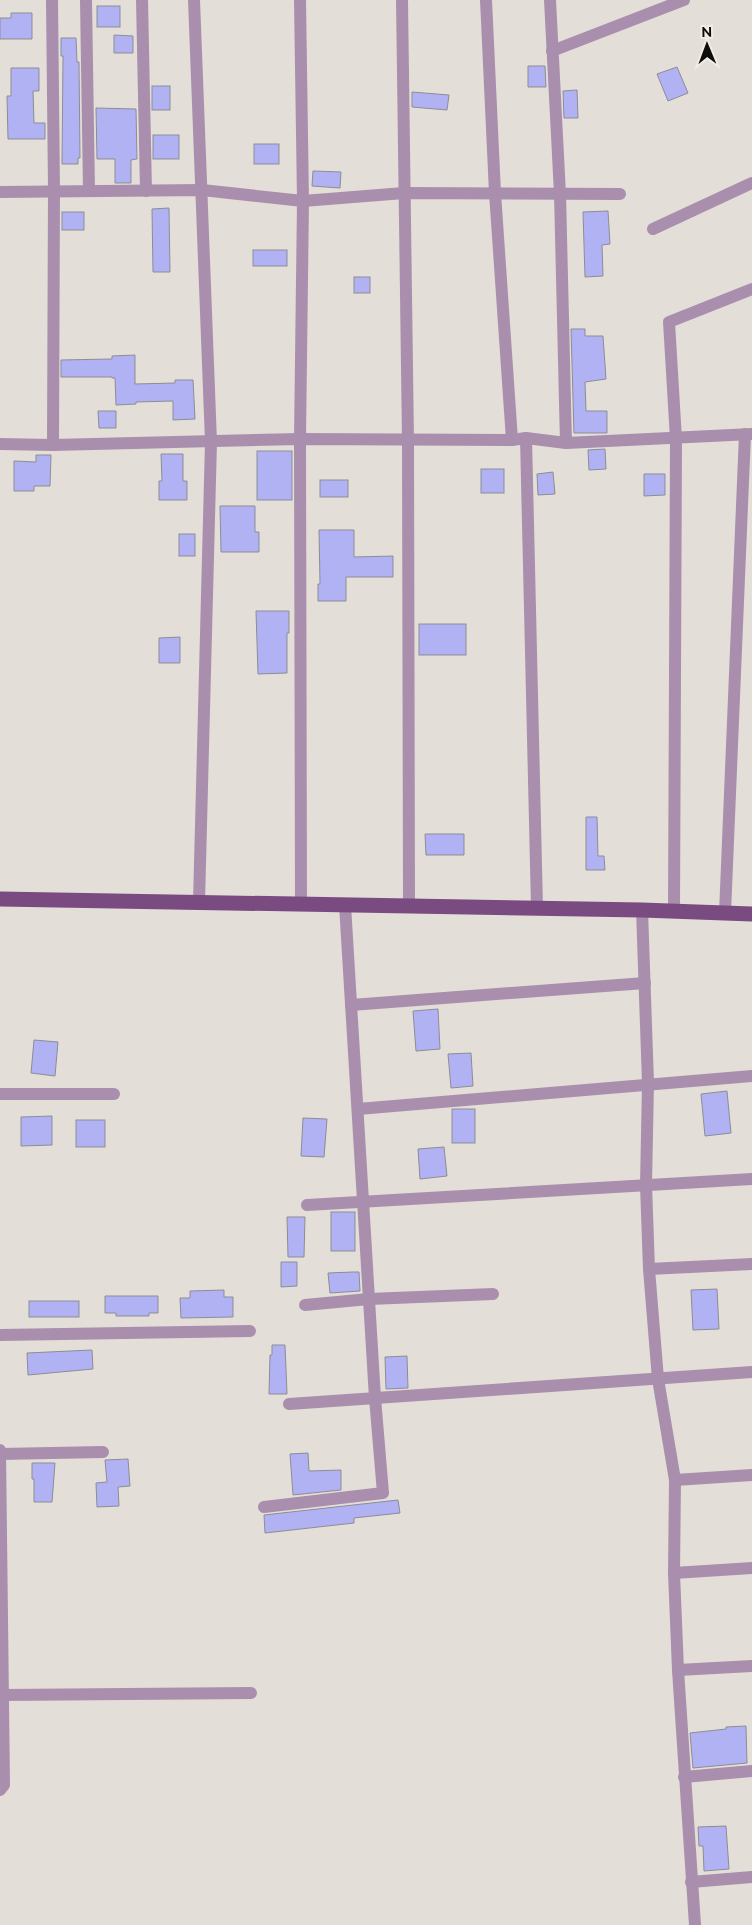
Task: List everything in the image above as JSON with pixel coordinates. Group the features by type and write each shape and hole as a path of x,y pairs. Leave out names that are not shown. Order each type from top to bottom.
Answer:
{"main road":[{"path":"0,899 642,910 752,914"}],"street":[{"path":"52,0 54,190 53,445"},
{"path":"86,0 90,190"},
{"path":"142,0 146,191"},
{"path":"194,0 211,442 199,902"},
{"path":"300,0 303,202 300,439 301,904"},
{"path":"402,0 408,441 409,906"},
{"path":"486,0 495,193 512,440"},
{"path":"550,0 560,194 566,443"},
{"path":"552,50 684,0"},
{"path":"654,230 752,183"},
{"path":"0,192 202,190 303,202 404,193 620,194"},
{"path":"674,911 676,439 669,322 752,289"},
{"path":"0,444 53,445 300,439 512,440 526,438 566,443 748,434 725,913"},
{"path":"526,438 536,908"},
{"path":"264,1507 383,1493 375,1398 344,905"},
{"path":"642,910 648,1083 646,1184 649,1268 658,1379 675,1480 674,1573 678,1670 695,1925"},
{"path":"351,1005 645,983"},
{"path":"358,1109 648,1083 752,1076"},
{"path":"0,1094 114,1094"},
{"path":"307,1205 752,1179"},
{"path":"649,1268 752,1264"},
{"path":"305,1305 369,1299 493,1294"},
{"path":"0,1335 250,1331"},
{"path":"289,1404 752,1372"},
{"path":"0,1450 4,1785 0,1790"},
{"path":"0,1454 103,1452"},
{"path":"675,1480 752,1475"},
{"path":"674,1573 752,1568"},
{"path":"678,1670 752,1666"},
{"path":"3,1695 251,1693"},
{"path":"684,1777 752,1771"},
{"path":"691,1882 752,1877"}],"building":[{"path":"97,6 120,6 120,27 97,27"},
{"path":"11,13 32,13 32,39 0,39 0,18 11,18"},
{"path":"114,35 133,36 133,53 114,53"},
{"path":"61,38 76,38 77,62 79,62 80,158 78,158 78,164 62,164 63,56 61,56"},
{"path":"528,66 545,66 546,87 528,87"},
{"path":"677,67 688,93 668,101 657,74"},
{"path":"11,68 39,68 39,91 33,91 34,123 45,123 45,139 8,139 7,96 11,96"},
{"path":"152,86 170,86 170,110 152,110"},
{"path":"577,90 578,118 564,118 563,91"},
{"path":"412,92 449,95 447,110 412,107"},
{"path":"96,108 136,109 137,159 131,160 131,183 115,183 115,159 97,159"},
{"path":"153,135 179,135 179,159 153,159"},
{"path":"254,144 279,144 279,164 254,164"},
{"path":"313,171 341,172 340,188 312,186"},
{"path":"169,208 170,272 153,272 152,209"},
{"path":"608,211 610,244 602,245 603,276 585,277 583,212"},
{"path":"62,212 84,212 84,230 62,230"},
{"path":"253,250 287,250 287,266 253,266"},
{"path":"354,277 370,277 370,293 354,293"},
{"path":"571,329 585,329 585,336 603,336 606,379 585,382 586,411 607,411 607,433 574,433"},
{"path":"135,355 135,384 175,383 175,380 193,380 195,419 173,420 173,401 136,402 136,404 116,405 115,378 112,377 61,377 61,360 112,359 112,356"},
{"path":"98,411 116,411 116,428 99,428"},
{"path":"605,449 606,469 589,470 588,450"},
{"path":"257,451 292,451 292,500 257,500"},
{"path":"161,454 183,454 183,481 187,481 187,500 159,500 159,481 162,481"},
{"path":"36,455 51,455 50,486 34,486 34,491 14,491 14,461 36,462"},
{"path":"481,469 504,469 504,493 481,493"},
{"path":"553,472 555,494 538,495 537,474"},
{"path":"644,474 665,474 665,495 644,496"},
{"path":"320,480 348,480 348,497 320,497"},
{"path":"220,506 255,506 255,532 259,532 259,552 221,552"},
{"path":"319,530 354,530 354,557 393,556 393,577 346,577 346,601 318,601 318,584 320,584"},
{"path":"179,534 195,534 195,556 179,556"},
{"path":"256,611 289,611 287,673 258,674"},
{"path":"419,624 466,624 466,655 419,655"},
{"path":"180,637 180,663 159,663 159,638"},
{"path":"586,817 597,817 598,856 604,856 605,870 586,870"},
{"path":"425,834 464,834 464,855 426,855"},
{"path":"438,1009 440,1049 416,1051 413,1011"},
{"path":"34,1040 58,1042 55,1076 31,1073"},
{"path":"471,1053 473,1086 451,1088 448,1054"},
{"path":"727,1091 731,1133 705,1136 701,1094"},
{"path":"452,1109 475,1109 475,1143 452,1143"},
{"path":"52,1116 52,1145 21,1146 21,1117"},
{"path":"303,1118 327,1119 324,1157 301,1156"},
{"path":"76,1120 105,1120 105,1147 76,1147"},
{"path":"444,1147 447,1176 420,1179 418,1149"},
{"path":"331,1212 355,1212 355,1251 331,1251"},
{"path":"287,1217 305,1217 304,1257 288,1257"},
{"path":"281,1262 297,1262 297,1286 281,1287"},
{"path":"359,1272 360,1291 330,1293 328,1273"},
{"path":"717,1289 719,1329 693,1330 691,1290"},
{"path":"224,1290 224,1297 233,1297 233,1317 181,1318 180,1298 190,1298 190,1291"},
{"path":"105,1296 158,1296 158,1313 149,1313 149,1316 116,1316 116,1313 105,1313"},
{"path":"29,1301 79,1301 79,1317 29,1317"},
{"path":"272,1345 285,1345 287,1394 269,1394"},
{"path":"92,1350 93,1369 28,1375 27,1353"},
{"path":"407,1356 408,1388 386,1389 385,1357"},
{"path":"308,1453 309,1471 341,1470 341,1490 293,1495 290,1454"},
{"path":"128,1459 130,1486 118,1487 119,1506 97,1507 96,1483 107,1482 105,1460"},
{"path":"32,1463 55,1463 52,1502 34,1502"},
{"path":"398,1500 400,1513 354,1518 354,1523 265,1533 264,1515"},
{"path":"746,1726 747,1763 693,1768 690,1733"},
{"path":"726,1826 729,1869 704,1871 703,1846 699,1846 698,1827"}]}
